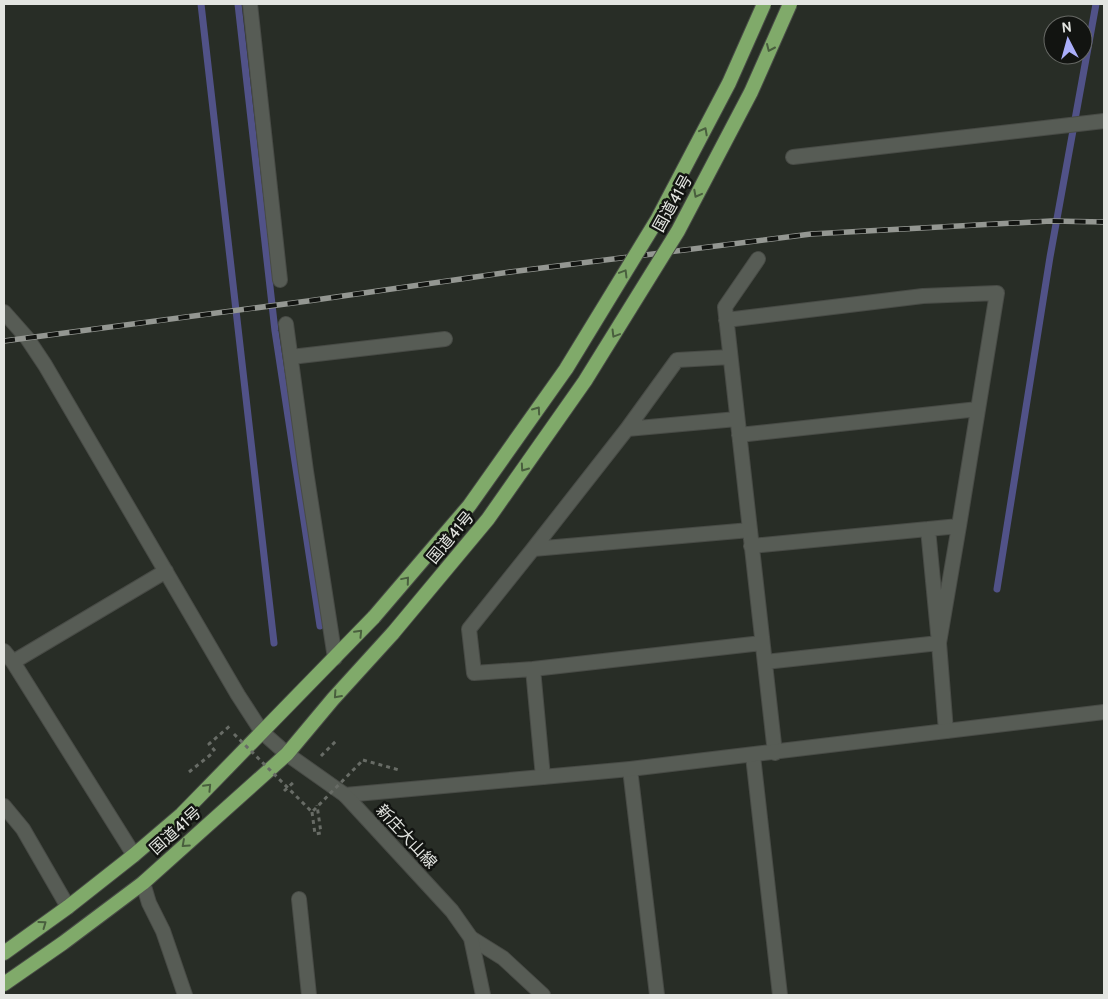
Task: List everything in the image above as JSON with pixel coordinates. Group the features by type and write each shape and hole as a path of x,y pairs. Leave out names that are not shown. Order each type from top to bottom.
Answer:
{"highway":[{"name":"国道41号","path":"4,953 68,907 182,814 374,617 468,506 566,369 657,220 729,83 764,4"},
{"name":"国道41号","path":"4,984 63,943 142,883 287,754 393,633 488,519 586,381 678,231 751,92 790,4"}],"street":[{"path":"250,4 280,280"},
{"path":"793,157 1104,121"},
{"path":"758,259 725,307 775,753"},
{"path":"726,320 923,296 997,293 939,643"},
{"name":"新庄大山線","path":"4,312 28,338 45,364 238,695 262,732 287,754 346,795 452,910 471,938 483,995"},
{"path":"286,324 306,471 335,658"},
{"path":"291,357 445,339"},
{"path":"730,358 677,360 627,429 469,629 474,674 762,643"},
{"path":"739,435 978,409"},
{"path":"627,429 737,419"},
{"path":"751,546 959,526"},
{"path":"928,529 946,731"},
{"path":"533,549 750,530"},
{"path":"13,662 166,571"},
{"path":"765,662 939,643"},
{"path":"4,651 13,662 134,855"},
{"path":"533,669 543,777"},
{"path":"346,795 753,756 1104,712"},
{"path":"753,756 780,995"},
{"path":"630,769 657,995"},
{"path":"4,806 22,829 68,907"},
{"path":"142,883 149,903 163,931 185,995"},
{"path":"299,899 309,995"},
{"path":"471,938 502,958 543,995"}],"path":[{"path":"215,751 210,744 232,724"},
{"path":"234,734 312,812 315,834 321,833 317,805"},
{"path":"312,812 363,760 406,771"}],"waterway":[{"path":"201,4 274,643"},
{"path":"238,4 275,331 320,626"},
{"path":"997,589 1050,257 1096,4"}],"railway":[{"path":"4,341 510,272 811,234 1051,221 1104,222"}]}
